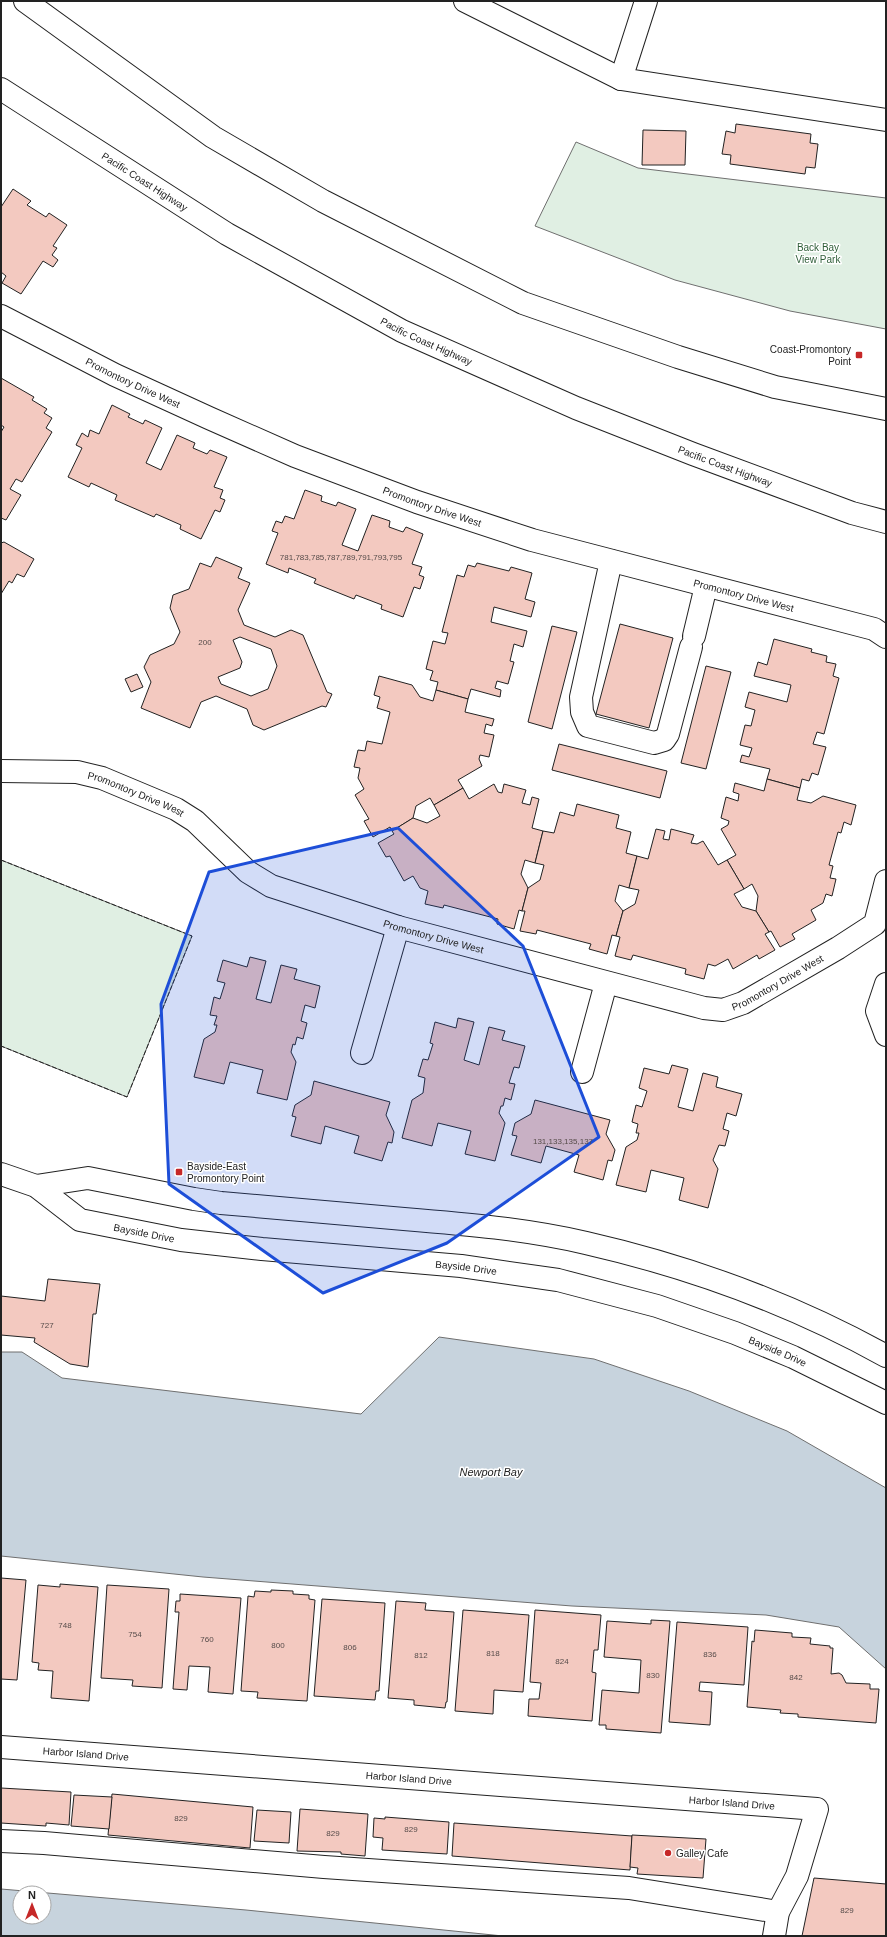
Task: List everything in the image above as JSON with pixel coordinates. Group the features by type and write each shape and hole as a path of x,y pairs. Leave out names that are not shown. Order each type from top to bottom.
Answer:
{"main road":[{"path":"25,1 213,137 323,201 523,303 678,358 775,387 886,409"},
{"path":"465,1 621,79 886,120"},
{"path":"621,79 646,1"},
{"name":"Pacific Coast Highway","path":"1,90 227,234 402,331 576,408 693,454 844,510 886,522"},
{"name":"Promontory Drive West","path":"1,316 115,375 294,456 424,505 532,540 874,629 886,637"},
{"path":"611,561 581,698 582,712 588,726 654,743 664,740 668,734 693,642 706,586"},
{"name":"Promontory Drive West","path":"1,771 77,772 102,778 176,809 189,817 248,872 271,886 398,927 704,1008 723,1010 743,1003 881,925 886,881"},
{"path":"362,1053 398,927"},
{"path":"582,1072 606,983"},
{"path":"886,984 877,1011 886,1035"},
{"name":"Bayside Drive","path":"1,1174 36,1186 80,1220 181,1240 262,1249 460,1266 558,1280 657,1306 735,1333 793,1357 886,1403"},
{"name":"Bayside Drive","path":"36,1186 88,1178 194,1199 508,1230 585,1243 665,1263 741,1288 799,1311 886,1356"},
{"name":"Harbor Island Drive","path":"1,1747 817,1809 797,1876 778,1912"},
{"path":"1,1841 44,1843 324,1867 629,1888 778,1912 774,1936"}],"highlighted area":[{"path":"398,828 523,946 599,1137 447,1243 323,1293 169,1184 161,1004 209,872"}],"green space":[{"name":"Back Bay View Park","path":"576,142 638,168 886,198 886,329 790,311 675,280 535,226"},
{"path":"1,860 192,936 127,1097 1,1046"}],"water":[{"name":"Newport Bay","path":"439,1337 594,1359 689,1391 787,1431 886,1488 886,1669 839,1627 766,1615 572,1606 203,1577 1,1556 1,1352 22,1352 62,1378 361,1414"},
{"path":"1,1889 12,1890 12,1925 52,1925 52,1893 246,1910 503,1936 1,1936"}],"building":[{"path":"736,124 811,134 810,143 818,144 815,168 806,167 805,174 730,164 731,155 722,154 726,131 735,133"},
{"path":"643,130 686,131 685,165 642,165"},
{"path":"13,189 31,201 27,205 46,217 49,213 67,225 53,246 57,248 52,255 58,260 53,267 43,261 21,294 2,283 6,276 1,272 1,207"},
{"path":"1,378 34,397 32,400 47,409 44,413 52,418 46,428 52,432 22,482 16,479 10,489 21,495 6,520 1,518 1,432 4,427 1,425"},
{"path":"112,405 130,414 128,417 143,424 145,420 162,428 146,463 161,470 177,435 195,443 193,448 207,454 210,450 227,457 214,487 223,490 220,498 225,500 220,512 215,510 201,539 180,529 181,525 156,514 154,517 115,500 117,495 91,483 89,487 68,477 82,448 76,445 82,433 88,437 90,430 99,434"},
{"path":"305,490 322,496 321,501 336,506 338,502 356,509 342,545 358,551 372,515 390,521 389,527 403,532 406,527 423,534 412,564 422,567 419,575 424,577 420,589 414,587 403,617 381,609 382,605 356,595 354,599 314,583 316,579 289,568 288,573 266,564 278,533 272,531 276,521 282,523 285,516 294,519"},
{"path":"4,542 34,559 24,577 17,574 12,583 9,581 1,594 1,543"},
{"path":"216,557 242,568 238,578 250,583 238,610 244,625 275,637 291,630 303,635 327,692 332,694 326,707 322,706 264,730 253,725 247,709 216,696 201,702 190,728 141,708 151,682 144,667 150,655 174,644 180,632 170,608 173,595 189,589 200,563 211,567","holes":["240,637 271,649 277,666 268,689 251,696 221,684 218,677 240,668 242,662 233,640"]},
{"path":"477,563 509,571 511,567 532,573 525,599 535,602 531,617 494,607 491,622 527,631 523,647 514,644 510,661 514,662 508,684 497,681 495,688 501,690 500,697 471,689 468,699 436,690 438,682 430,680 433,671 426,669 433,641 445,644 448,633 442,632 457,575 464,577 468,565 475,567"},
{"path":"620,624 673,638 649,728 596,714"},
{"path":"552,626 577,632 552,729 528,722"},
{"path":"774,639 812,649 811,652 827,656 826,662 836,664 833,676 839,678 824,734 817,732 813,744 826,747 818,775 812,773 809,781 802,779 800,788 767,779 770,769 740,762 742,755 749,757 752,748 740,745 745,725 751,726 755,710 745,707 749,692 787,702 791,685 754,676 758,662 767,665"},
{"path":"706,666 731,672 706,769 681,763"},
{"path":"137,674 143,687 131,692 125,679"},
{"path":"379,676 412,685 420,697 433,701 436,690 468,699 465,712 494,719 492,726 486,724 484,733 494,735 489,757 480,755 479,759 482,766 458,780 463,788 434,805 430,798 416,806 413,818 392,831 390,827 373,837 364,821 369,819 355,795 364,789 358,778 360,768 354,767 358,750 365,751 367,741 382,744 390,712 377,708 380,697 374,695"},
{"path":"559,744 667,771 660,798 552,770"},
{"path":"767,779 800,788 797,800 811,803 823,796 856,805 851,825 844,822 841,833 838,832 829,865 833,866 830,878 836,879 832,896 826,894 823,903 811,910 816,920 792,934 795,939 780,947 771,931 769,932 756,911 758,896 752,884 744,889 727,860 736,855 721,829 728,825 729,821 721,818 726,797 738,801 739,794 733,792 735,783 764,791"},
{"path":"494,784 498,792 502,793 504,784 526,790 522,803 530,805 532,797 539,799 532,828 543,831 535,863 525,860 521,874 528,888 522,911 519,910 514,929 497,924 498,919 444,905 443,908 425,904 428,891 420,888 413,876 404,881 390,856 386,857 378,843 394,834 392,831 413,818 427,823 440,816 434,805 463,788 469,799"},
{"path":"577,804 619,815 616,828 631,832 626,853 637,856 629,888 619,885 615,901 623,911 616,936 612,935 607,954 589,949 591,944 537,930 536,934 520,931 525,911 522,911 528,888 540,880 544,865 535,863 543,831 554,833 560,812 574,816"},
{"path":"656,829 665,831 663,839 669,840 671,829 694,835 691,843 697,844 703,841 718,865 727,860 744,889 734,894 742,907 756,911 769,932 765,934 775,950 759,959 757,955 733,969 728,959 715,966 708,964 704,979 685,974 686,969 633,955 631,960 615,956 620,937 616,936 623,911 635,904 639,890 629,888 637,856 648,859"},
{"path":"250,957 266,961 256,999 271,1003 281,965 297,969 294,979 320,986 315,1008 305,1005 301,1021 307,1023 303,1039 297,1037 295,1045 293,1044 291,1052 296,1062 287,1100 257,1093 263,1070 230,1062 224,1084 194,1077 204,1039 215,1032 217,1025 214,1025 217,1016 210,1015 214,997 220,999 225,983 217,981 223,960 247,967"},
{"path":"458,1018 474,1022 464,1060 479,1065 489,1027 505,1031 502,1040 525,1046 519,1068 514,1067 509,1083 515,1084 511,1100 505,1098 499,1113 505,1123 495,1161 465,1154 471,1131 438,1123 432,1146 402,1138 412,1100 423,1093 425,1078 418,1076 423,1059 428,1060 433,1044 430,1043 435,1022 456,1028"},
{"path":"672,1065 688,1069 678,1107 693,1111 703,1073 718,1077 716,1087 742,1094 736,1116 727,1113 723,1129 729,1131 725,1146 719,1145 713,1160 718,1169 708,1208 679,1200 684,1178 651,1170 646,1192 616,1185 626,1147 637,1140 639,1133 636,1133 638,1124 632,1122 636,1105 642,1107 647,1091 639,1088 644,1068 669,1074"},
{"path":"314,1081 390,1102 386,1115 394,1132 392,1143 388,1142 382,1161 354,1153 359,1136 325,1126 321,1144 291,1136 296,1117 292,1116 295,1105 311,1095"},
{"path":"535,1100 610,1120 606,1134 615,1150 612,1161 608,1160 603,1180 574,1172 579,1155 546,1146 541,1163 511,1155 517,1136 512,1135 515,1123 531,1114"},
{"path":"48,1279 100,1284 96,1314 93,1314 88,1367 70,1364 34,1342 35,1338 1,1335 1,1296 45,1301"},
{"path":"1,1578 26,1580 17,1680 1,1679"},
{"path":"60,1584 98,1587 89,1701 51,1698 53,1671 38,1670 39,1663 32,1662 38,1585 60,1587"},
{"path":"107,1585 169,1589 162,1688 132,1686 133,1680 101,1678"},
{"path":"271,1590 293,1591 293,1594 309,1595 309,1599 315,1600 307,1701 257,1698 258,1692 241,1691 248,1596 254,1597 255,1591 271,1592"},
{"path":"180,1594 241,1598 233,1694 208,1692 210,1667 189,1666 187,1690 173,1689 179,1612 175,1612 176,1601 180,1601"},
{"path":"322,1599 385,1603 379,1691 376,1691 375,1700 314,1696"},
{"path":"396,1601 426,1603 425,1610 454,1612 447,1702 445,1708 414,1705 414,1700 388,1698"},
{"path":"463,1610 529,1615 523,1692 494,1690 493,1714 455,1711"},
{"path":"535,1610 601,1615 598,1650 594,1650 592,1672 596,1673 592,1721 528,1716 529,1699 539,1699 541,1683 530,1682"},
{"path":"651,1620 670,1621 661,1733 606,1729 606,1725 599,1725 602,1690 639,1693 641,1660 604,1657 607,1621 651,1624"},
{"path":"677,1622 748,1627 744,1685 700,1682 699,1691 712,1692 710,1725 669,1722"},
{"path":"755,1630 792,1633 792,1637 811,1638 810,1644 830,1646 830,1648 833,1648 831,1674 839,1673 842,1675 846,1683 870,1684 870,1689 879,1689 876,1723 798,1717 798,1714 780,1713 781,1710 747,1707 752,1641 754,1642"},
{"path":"1,1788 71,1792 69,1825 46,1823 46,1826 1,1823"},
{"path":"112,1794 253,1807 250,1848 108,1835"},
{"path":"74,1795 112,1797 109,1829 71,1826"},
{"path":"300,1809 368,1814 365,1856 341,1854 341,1852 297,1851"},
{"path":"257,1810 291,1812 289,1843 254,1841"},
{"path":"385,1817 449,1822 447,1854 382,1850 383,1838 373,1837 374,1818 385,1819"},
{"path":"454,1823 632,1836 630,1870 452,1856"},
{"name":"Galley Cafe","path":"632,1835 706,1839 703,1878 637,1874 638,1868 630,1867"},
{"path":"814,1878 886,1884 886,1936 802,1936"}],"fence":[{"path":"1,860 192,936 127,1097 1,1046"}],"place":[{"name":"Coast-Promontory Point","path":"859,355"},
{"name":"Bayside-East Promontory Point","path":"179,1172"},
{"name":"Galley Cafe","path":"668,1853"}]}
